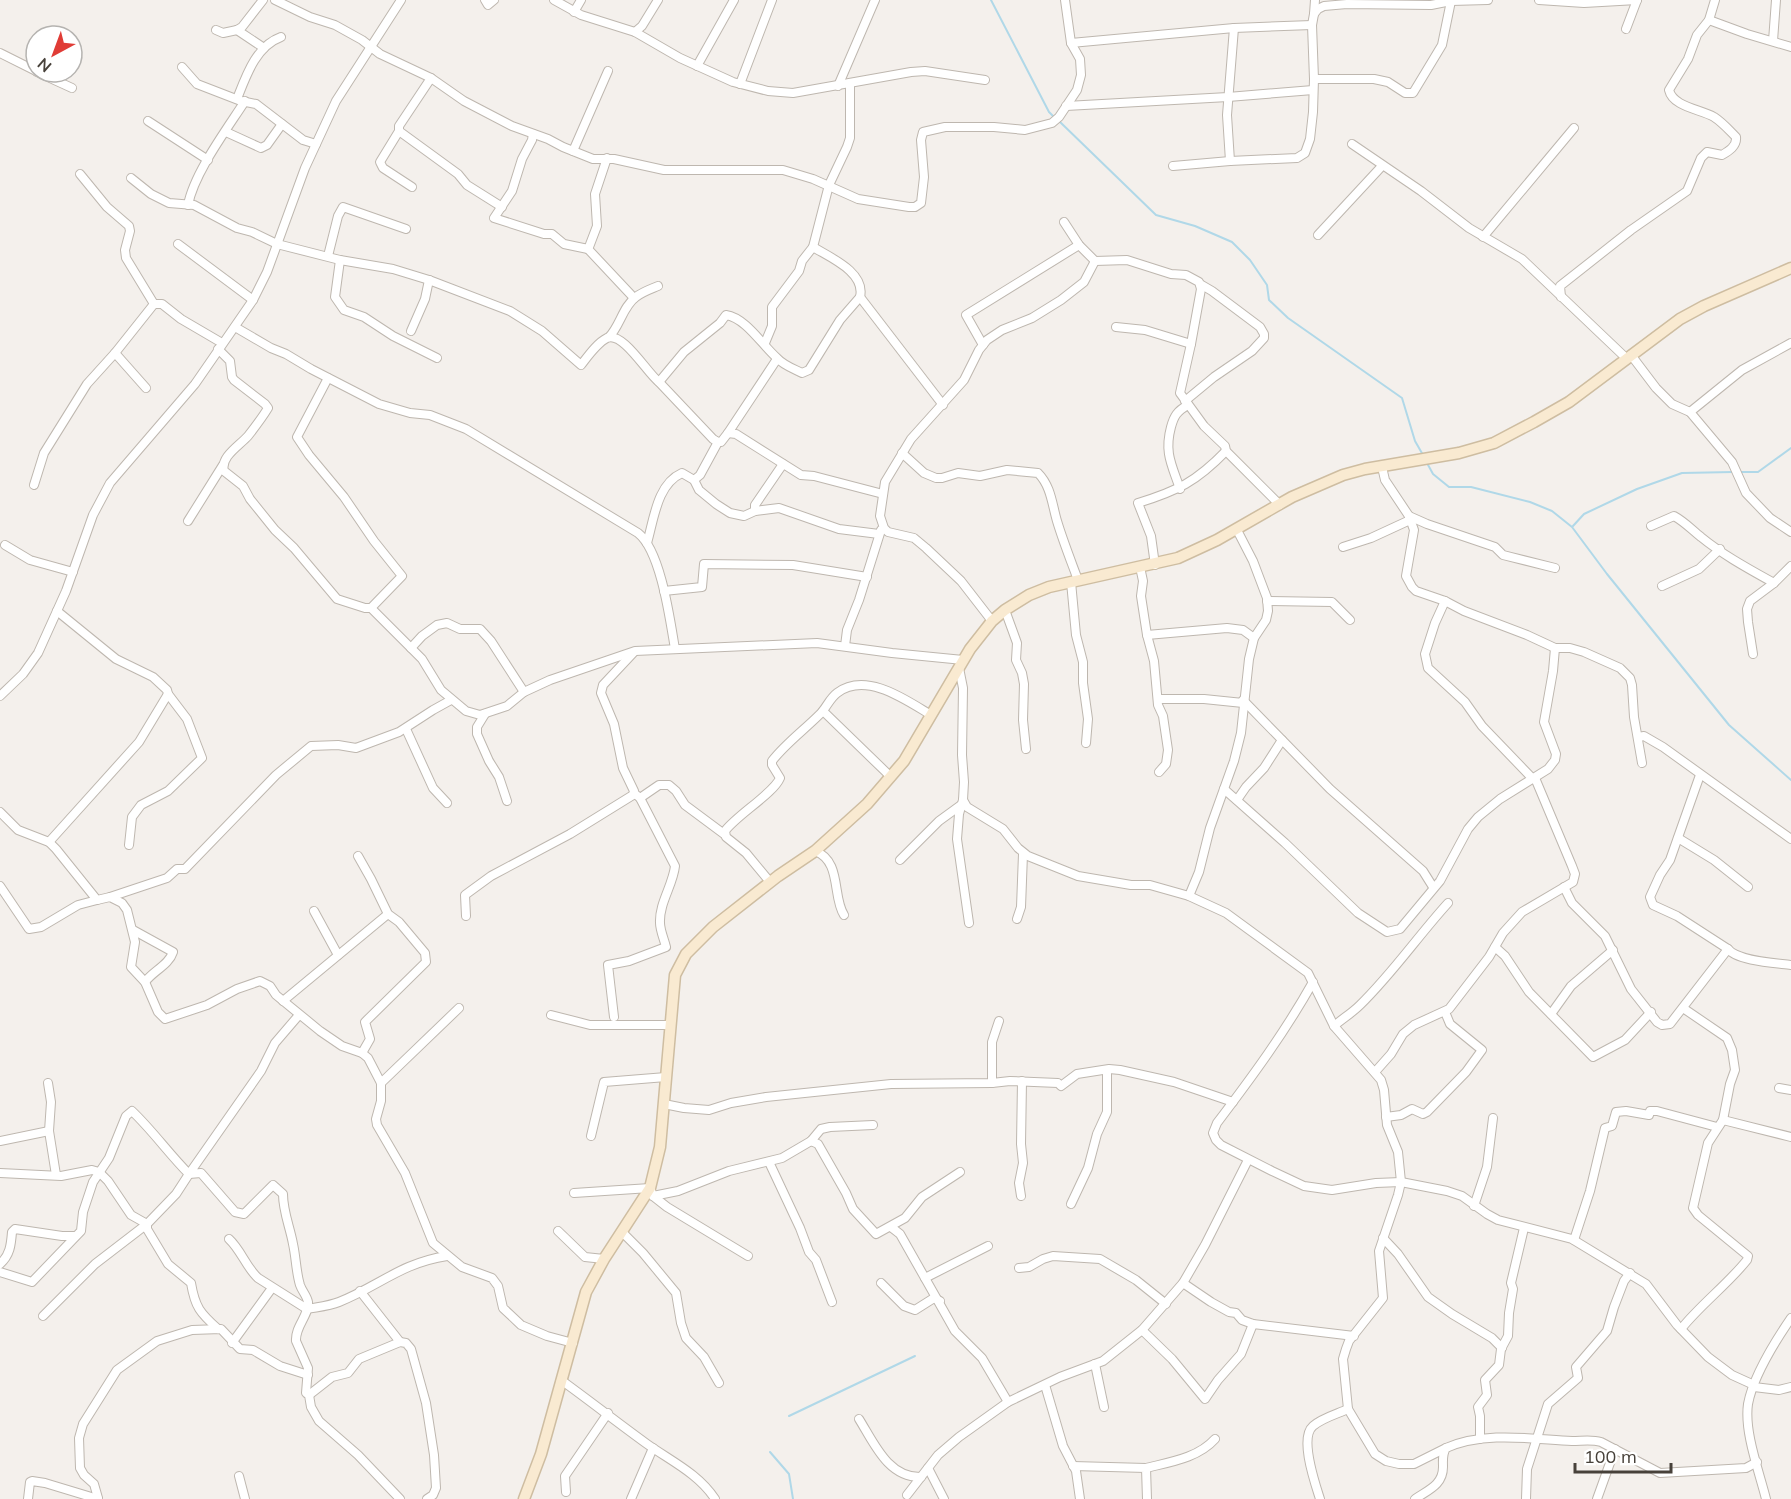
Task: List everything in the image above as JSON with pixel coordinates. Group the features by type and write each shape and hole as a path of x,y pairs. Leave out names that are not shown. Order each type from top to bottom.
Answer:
{"street":[{"path":"216,30 223,33 237,30 263,0"},
{"path":"275,0 335,25 362,40 370,48 431,78 464,101 512,126 593,159 608,158 664,171 783,170 829,185 858,199 915,207 921,203 924,177 921,140 923,132 945,128 1025,130 1052,123 1066,106 1077,90 1081,75 1080,59 1071,43 1065,0"},
{"path":"0,696 32,663 57,611 93,515 110,483 190,390 253,300 267,272 316,144 340,93 401,0"},
{"path":"485,0 488,6 494,0"},
{"path":"554,0 574,12 635,32 697,66 740,84 768,91 793,93 918,71 985,80"},
{"path":"574,12 581,0"},
{"path":"635,32 642,26 657,0"},
{"path":"697,66 734,0"},
{"path":"740,84 772,0"},
{"path":"838,86 875,0"},
{"path":"1173,166 1297,158 1305,153 1310,139 1314,79 1312,25 1315,0"},
{"path":"1314,14 1324,6 1347,4 1431,5 1451,1 1488,0"},
{"path":"1539,0 1584,3 1637,0 1626,29"},
{"path":"1561,297 1560,286 1631,230 1687,191 1697,165 1707,152 1722,154 1733,147 1736,137 1713,117 1675,101 1669,90 1692,51 1697,34 1709,20 1715,0"},
{"path":"1773,41 1776,0"},
{"path":"1314,79 1374,79 1388,82 1405,93 1413,93 1442,45 1451,1"},
{"path":"1709,20 1791,47"},
{"path":"1071,43 1234,28 1312,25"},
{"path":"1230,161 1227,115 1234,28"},
{"path":"237,30 264,48"},
{"path":"188,205 192,191 226,132 241,100 247,71 270,41 281,37"},
{"path":"0,53 24,66"},
{"path":"182,67 197,84 256,104 303,140 316,144"},
{"path":"573,151 608,71"},
{"path":"412,187 383,168 380,162 399,131 399,126 431,78"},
{"path":"63,84 72,88"},
{"path":"765,343 772,326 772,307 799,271 802,261 813,247 829,185 841,163 850,138 850,84"},
{"path":"1066,106 1313,90"},
{"path":"148,121 208,160"},
{"path":"226,132 261,148 267,145 282,124"},
{"path":"1483,237 1574,128"},
{"path":"399,131 458,174 467,185 502,207"},
{"path":"532,134 532,140 522,159 512,191 494,218 552,234 564,244 588,249 634,298"},
{"path":"1352,144 1421,191 1457,220 1522,260 1628,357 1672,404 1690,412 1732,462 1746,493 1770,518 1791,532"},
{"path":"588,249 597,226 595,194 608,158"},
{"path":"1318,234 1382,166"},
{"path":"80,174 107,207 129,226 126,258 154,304"},
{"path":"131,178 151,194 169,203 194,205 237,228 252,232 277,244 340,260 393,269 429,280 510,311 542,331 581,365 598,345 615,331 634,298 658,286"},
{"path":"328,256 338,216 343,207 406,229"},
{"path":"1064,222 1079,245 1095,261 1127,260 1171,274 1193,277 1200,285 1212,291 1260,327 1264,334 1264,338 1252,351 1214,377 1178,411 1174,418 1167,454 1180,489"},
{"path":"178,244 253,300"},
{"path":"983,345 966,315 1079,245"},
{"path":"659,382 684,352 720,323 726,315 735,316 765,343 777,359 802,373 809,370 840,320 860,297 861,289 858,281 847,268 833,257 813,247"},
{"path":"340,260 335,297 345,310 364,317 393,336 437,358"},
{"path":"992,621 961,580 926,548 914,538 888,532 880,516 885,482 902,453 922,426 964,380 983,345 991,336 1032,318 1061,300 1083,282 1095,261"},
{"path":"524,1499 541,1454 586,1292 604,1259 652,1192 660,1147 675,975 687,954 713,927 770,882 815,851 867,804 904,761 970,649 992,621 1029,595 1049,587 1178,558 1237,530 1292,497 1343,475 1459,453 1494,442 1569,402 1680,320 1704,306 1791,268"},
{"path":"411,331 425,299 429,280"},
{"path":"1200,285 1191,344 1180,393 1204,426 1225,446 1226,451 1280,505"},
{"path":"860,297 943,405"},
{"path":"154,304 162,304 220,346 230,361 234,380 266,404 268,408 246,438 227,457 188,521"},
{"path":"34,484 44,453 87,384 154,304"},
{"path":"235,327 379,404 410,413 430,414 466,429 638,532 647,543 664,591 675,649"},
{"path":"1116,327 1145,330 1191,344"},
{"path":"609,337 623,342 651,376 718,442"},
{"path":"1690,412 1742,370 1791,343"},
{"path":"115,353 146,388"},
{"path":"694,480 700,475 718,442 721,442 728,433 777,359"},
{"path":"328,378 297,437 402,576 371,608"},
{"path":"728,433 736,434 801,475 814,476 883,494"},
{"path":"1155,565 1151,536 1138,503 1180,489 1204,473 1226,451"},
{"path":"902,453 924,473 936,478 958,473 980,476 1007,470 1038,473 1044,480 1051,495 1075,581 1076,635 1083,662 1083,683 1088,719 1086,743"},
{"path":"755,511 755,505 783,464"},
{"path":"223,465 224,471 243,486 250,500 337,599 371,608 422,659 435,683 451,700 474,714 485,714 507,706 524,693 550,680 635,651 817,643 961,664"},
{"path":"1382,467 1386,480 1414,530 1406,576 1408,583 1416,591 1445,601 1464,612 1555,648 1570,648 1599,657 1625,672 1632,685 1634,717 1642,764"},
{"path":"647,543 661,492 676,476 682,473 694,480 699,490 730,513 744,516 755,511 779,508 839,529 879,534"},
{"path":"1651,526 1674,516 1730,558 1774,583"},
{"path":"1343,547 1371,538 1409,518 1495,547 1503,555 1555,568"},
{"path":"845,646 847,630 883,525"},
{"path":"1189,896 1234,761 1254,638 1266,620 1267,601 1253,561 1237,530"},
{"path":"6,545 30,560 73,572"},
{"path":"1662,586 1699,569 1720,549"},
{"path":"664,591 702,587 704,564 793,565 867,577"},
{"path":"1753,654 1747,609 1750,601 1774,583 1791,566"},
{"path":"1140,567 1147,635 1154,661 1158,699 1168,750 1166,764 1159,772"},
{"path":"1267,601 1332,602 1350,620"},
{"path":"1375,1072 1391,1054 1403,1034 1413,1025 1445,1012 1495,947 1503,933 1522,912 1573,882 1575,874 1534,778 1482,726 1465,702 1428,668 1425,654 1445,601"},
{"path":"1005,610 1017,643 1016,660 1024,684 1023,720 1026,749"},
{"path":"57,611 112,656 153,677 167,690 187,719 202,758 168,791 141,805 132,817 129,845"},
{"path":"411,648 437,625 447,623 460,629 480,629 491,641 524,693"},
{"path":"1147,635 1227,628 1243,630 1254,638"},
{"path":"1224,789 1358,913 1387,932 1400,929 1444,875 1468,829 1478,817 1500,799 1548,769 1555,760 1556,754 1544,722 1555,648"},
{"path":"615,1017 608,965 629,961 666,947 660,922 664,900 674,876 675,866 621,762 614,724 601,693 603,685 635,651"},
{"path":"961,664 963,688 962,803 957,839 969,923"},
{"path":"724,834 734,820 774,787 780,778 772,761 823,711 833,696 842,690 853,687 881,687 931,715"},
{"path":"48,842 139,742 168,694"},
{"path":"1158,699 1243,701 1338,797 1423,871 1433,887"},
{"path":"0,886 29,929 41,927 78,905 166,878 177,870 185,869 276,775 311,746 338,745 353,749 406,729 451,700"},
{"path":"823,711 891,777"},
{"path":"485,714 477,728 477,734 499,777 507,801"},
{"path":"406,729 433,788 447,803"},
{"path":"1638,737 1644,736 1663,747 1791,839"},
{"path":"1237,800 1264,768 1282,740"},
{"path":"1700,775 1670,860 1660,875 1650,901 1653,905 1677,916 1728,949 1731,954 1764,962 1791,965"},
{"path":"466,916 465,895 491,876 570,834 627,800 659,785 669,785 676,791 685,805 746,853 770,882"},
{"path":"962,803 1003,829 1023,854 1078,876 1131,885 1150,885 1189,896 1226,913 1302,968 1313,982 1334,1026 1381,1080 1387,1125 1398,1152 1401,1182 1378,1256 1383,1298 1349,1341 1343,1359 1348,1409 1375,1454 1386,1461 1414,1464 1446,1448 1480,1439 1535,1438 1593,1440 1660,1473 1746,1468 1757,1462"},
{"path":"900,860 939,821 962,803"},
{"path":"0,812 23,833 48,842 98,900"},
{"path":"1678,838 1714,860 1748,887"},
{"path":"815,851 821,853 830,862 838,889 839,908 844,915"},
{"path":"1017,919 1021,908 1023,854"},
{"path":"358,856 388,914 399,922 427,958 414,976 365,1022 370,1039 362,1053"},
{"path":"1564,887 1572,903 1605,936 1631,989 1657,1022 1670,1024 1728,949"},
{"path":"110,897 122,903 127,909 135,942 131,967 145,982 158,1012 165,1019 207,1005 255,981 260,981 270,986 283,1001 334,1041 362,1053 373,1067 381,1083 381,1101 375,1119 377,1125 405,1173 430,1238 447,1256 462,1267 492,1278 498,1286 503,1308 520,1325 573,1343"},
{"path":"1334,1026 1361,1004 1448,903"},
{"path":"314,911 338,955"},
{"path":"283,1001 388,914"},
{"path":"133,930 173,952 172,956 145,982"},
{"path":"1495,947 1505,956 1529,992 1593,1057 1625,1040 1651,1012"},
{"path":"1551,1014 1571,986 1613,950"},
{"path":"1313,982 1283,1034 1217,1123 1213,1133 1221,1145 1304,1186 1332,1190 1376,1183 1401,1182 1454,1193 1498,1220 1574,1240 1630,1273 1653,1292 1681,1329 1720,1368 1754,1386 1779,1390 1791,1387"},
{"path":"381,1083 459,1008"},
{"path":"1681,1329 1730,1281 1748,1256 1698,1215 1693,1208 1708,1143 1723,1120 1735,1070 1731,1046 1727,1038 1683,1008"},
{"path":"1386,1117 1401,1115 1412,1109 1423,1114 1427,1112 1466,1072 1482,1050 1450,1024 1445,1012"},
{"path":"43,1316 95,1264 147,1224 176,1194 261,1071 275,1043 299,1014"},
{"path":"551,1015 590,1025 623,1023 670,1025"},
{"path":"992,1083 992,1042 999,1021"},
{"path":"664,1104 709,1110 731,1102 828,1090 918,1083 1022,1081 1058,1083 1061,1086 1077,1074 1107,1070 1120,1070 1166,1080 1233,1102"},
{"path":"1071,1204 1088,1168 1097,1134 1107,1112 1107,1070"},
{"path":"591,1136 604,1082 666,1077"},
{"path":"1021,1196 1019,1183 1023,1163 1022,1081"},
{"path":"48,1083 51,1102 49,1131 56,1175"},
{"path":"1779,1088 1791,1090"},
{"path":"1574,1240 1590,1191 1605,1128 1612,1126 1616,1112 1626,1111 1649,1115 1650,1111 1658,1111 1717,1127"},
{"path":"0,1272 33,1282 81,1231 83,1212 93,1182 109,1158 126,1116 132,1112 151,1129 173,1158 189,1174 201,1173 235,1212 244,1214 273,1185 277,1187 283,1194 283,1205 301,1287 307,1299 307,1309 296,1330 296,1336 298,1346 306,1361 308,1375 306,1393 309,1395 311,1407 319,1421 358,1455 400,1499"},
{"path":"1474,1206 1487,1167 1493,1118"},
{"path":"1723,1120 1791,1137"},
{"path":"574,1193 678,1191 729,1171 782,1158 811,1141 821,1129 873,1125"},
{"path":"0,1141 49,1131"},
{"path":"811,1141 818,1144 853,1209 873,1233 879,1234 910,1214 922,1197 960,1172"},
{"path":"907,1495 938,1455 952,1442 1008,1402 1060,1377 1095,1364 1118,1350 1142,1330 1183,1283 1248,1160"},
{"path":"769,1162 800,1228 808,1252 816,1260 832,1302"},
{"path":"0,1173 56,1175 85,1170 99,1172 131,1215 147,1224"},
{"path":"652,1192 678,1215 748,1256"},
{"path":"147,1224 147,1229 168,1264 191,1282 193,1296 200,1312 218,1329 225,1332 232,1343 240,1349 253,1350 280,1366 308,1375"},
{"path":"891,1227 900,1234 955,1331 978,1354 1008,1402"},
{"path":"1480,1439 1478,1407 1487,1395 1485,1380 1499,1365 1502,1348 1508,1336 1513,1289 1511,1284 1524,1228"},
{"path":"0,1264 8,1254 12,1232 15,1229 75,1236"},
{"path":"558,1231 585,1257 604,1259"},
{"path":"622,1232 676,1293 686,1338 704,1357 719,1383"},
{"path":"1383,1238 1398,1254 1428,1297 1492,1338 1502,1348"},
{"path":"229,1239 240,1251 253,1273 272,1288 307,1309 338,1303 401,1269 424,1260 447,1256"},
{"path":"925,1278 988,1246"},
{"path":"1019,1268 1029,1267 1053,1256 1100,1259 1136,1280 1166,1304"},
{"path":"1526,1499 1527,1468 1548,1404 1576,1381 1579,1376 1576,1367 1607,1331 1624,1281 1630,1273"},
{"path":"881,1282 904,1306 915,1310 934,1298 940,1301"},
{"path":"1183,1283 1211,1302 1236,1313 1242,1320 1253,1324 1354,1336"},
{"path":"232,1343 272,1288"},
{"path":"360,1292 400,1342"},
{"path":"1766,1499 1750,1434 1748,1405 1754,1386 1791,1318"},
{"path":"1142,1330 1172,1359 1205,1399 1241,1354 1253,1324"},
{"path":"98,1498 94,1484 80,1468 79,1438 83,1424 117,1371 158,1341 192,1330 218,1329"},
{"path":"309,1395 328,1379 348,1373 358,1359 400,1342 406,1343 411,1348 429,1418 436,1488 433,1495 427,1499"},
{"path":"1095,1364 1104,1407"},
{"path":"561,1380 706,1485 715,1499"},
{"path":"1045,1385 1063,1446 1076,1471 1080,1499"},
{"path":"1320,1499 1309,1455 1307,1436 1315,1424 1348,1409"},
{"path":"566,1492 565,1476 596,1434 608,1413"},
{"path":"859,1419 885,1460 904,1476 921,1477"},
{"path":"1072,1466 1146,1468 1182,1459 1206,1448 1215,1439"},
{"path":"631,1499 653,1448"},
{"path":"1415,1499 1438,1484 1441,1479 1443,1455 1446,1448"},
{"path":"1597,1499 1615,1449"},
{"path":"928,1468 944,1499"},
{"path":"1146,1468 1147,1499"},
{"path":"239,1476 245,1499"},
{"path":"28,1499 32,1481 98,1498"}],"waterway":[{"path":"991,0 1049,112 1054,117"},
{"path":"1059,121 1156,215 1195,226 1232,242 1250,260 1267,285 1269,300 1288,318 1402,398 1415,441 1423,455"},
{"path":"1739,472 1758,472 1791,448"},
{"path":"1427,463 1433,474 1449,487 1471,487 1530,502 1552,511 1572,527 1729,725 1791,780"},
{"path":"1573,526 1584,514 1637,489 1682,473 1733,472"},
{"path":"789,1416 915,1356"},
{"path":"770,1452 789,1474 793,1499"}]}
